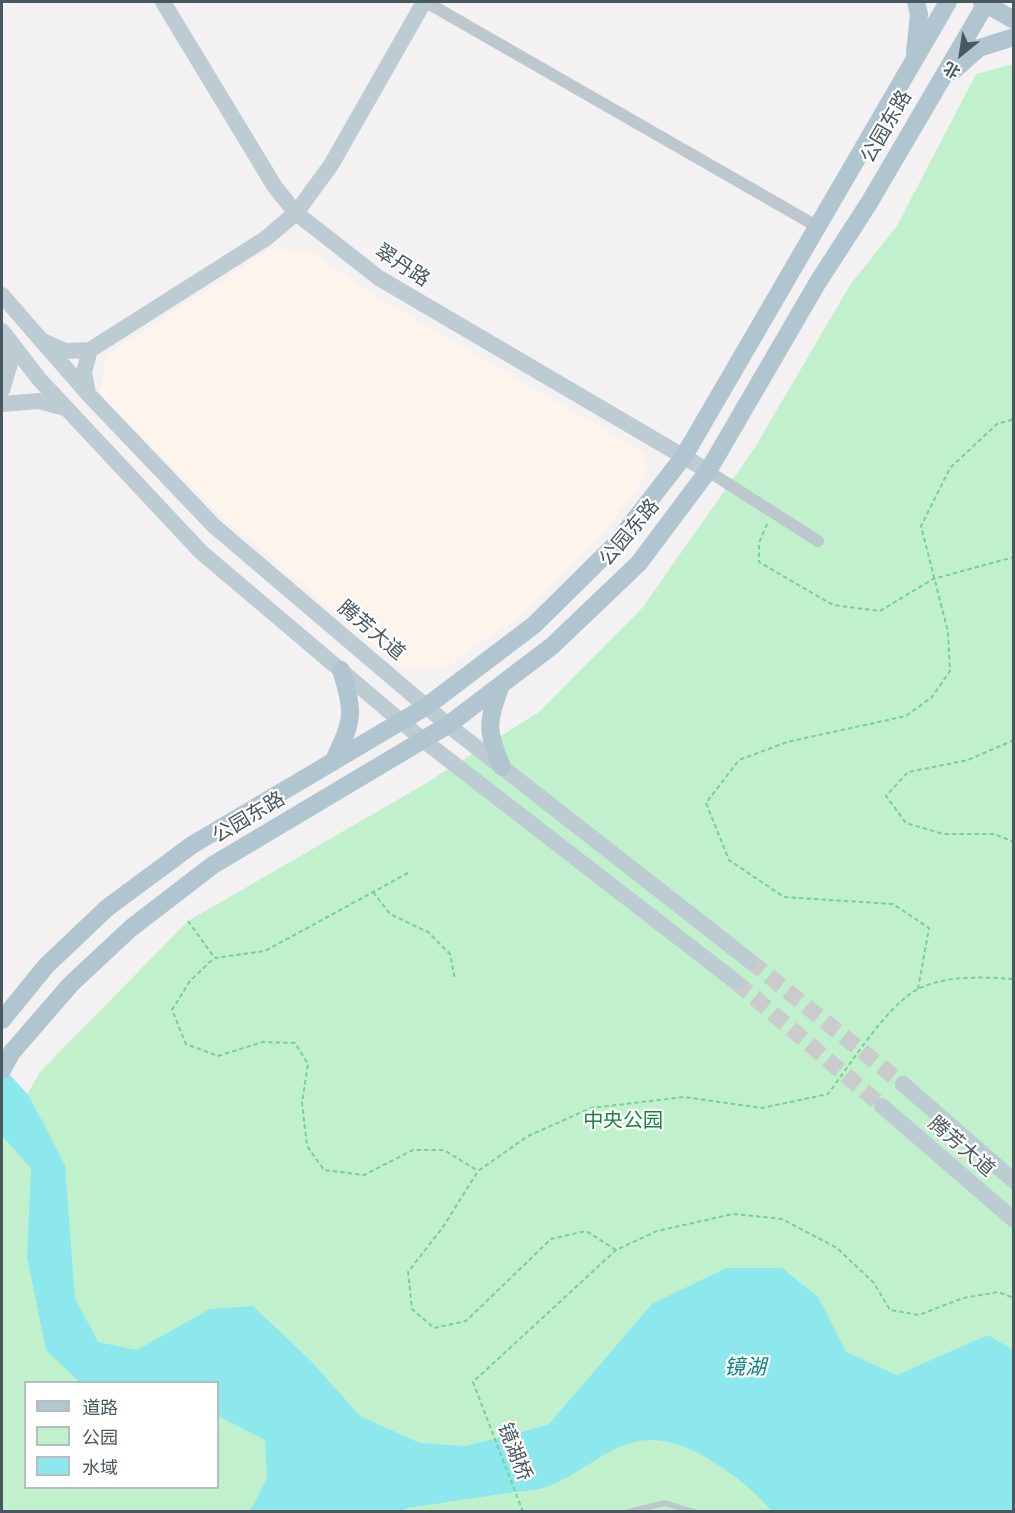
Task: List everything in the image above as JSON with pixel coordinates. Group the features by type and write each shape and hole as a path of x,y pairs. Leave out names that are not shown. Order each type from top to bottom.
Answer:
{"main road":[{"name":"翠丹路","path":"163,2 275,187 296,213 379,278 708,471"},
{"path":"37,338 66,351 90,351 265,239 296,213 331,165 425,2"},
{"path":"915,62 919,14 916,2"},
{"name":"公园东路","path":"2,1020 46,966 107,908 192,845 427,706 534,625 615,545 684,456 948,2"},
{"path":"985,2 1014,20"},
{"name":"公园东路","path":"2,1070 12,1052 71,984 131,928 213,866 448,725 552,646 639,563 708,471 818,282 869,203 985,2"},
{"path":"938,84 979,48 1014,38"},
{"name":"腾芳大道","path":"2,295 37,338 89,395 214,526 448,725 750,961"},
{"path":"2,390 10,364 5,335"},
{"path":"5,335 66,408 201,552 423,740 736,982"},
{"path":"89,395 84,372 90,351"},
{"path":"2,404 39,400 66,408"},
{"path":"333,762 350,726 352,704 341,670"},
{"path":"501,685 490,717 489,737 502,767"},
{"name":"腾芳大道","path":"903,1084 1014,1181"},
{"name":"腾芳大道","path":"882,1106 1014,1220"}],"street":[{"path":"425,2 818,227"},
{"path":"708,471 818,541"}],"lane":[{"path":"629,1512 665,1503 694,1512"}],"path":[{"path":"918,989 929,928 893,904 784,897 729,860 706,803 740,760 787,742 906,716 932,697 950,671 948,632 921,526 950,468 997,424 1014,419"},
{"path":"768,523 759,543 759,562 833,605 880,611 933,579 1014,557"},
{"path":"1014,740 968,760 908,772 886,796 906,823 943,834 994,834 1014,842"},
{"path":"408,873 265,951 214,958 190,981 172,1010 186,1044 218,1056 262,1042 295,1043 308,1064 302,1103 307,1146 324,1170 364,1175 413,1150 444,1150 478,1171"},
{"path":"373,892 390,914 428,932 450,954 455,980"},
{"path":"188,921 214,958"},
{"path":"1014,979 958,978 918,989 889,1014 828,1094 762,1108 684,1097 591,1108 528,1136 478,1171 443,1227 408,1272 412,1310 434,1328 466,1321 551,1239 586,1231 616,1250 657,1231 733,1214 782,1219 837,1248 874,1283 890,1310 919,1315 963,1298 998,1292 1014,1298"},
{"name":"镜湖桥","path":"523,1512 473,1382 616,1250"}],"shaded area":[{"path":"270,249 310,250 369,292 643,452 648,474 601,535 521,615 445,668 403,670 222,517 100,393 106,355"}],"green space":[{"name":"中央公园","path":"1013,64 1013,1511 2,1512 2,1138 40,1072 188,921 418,788 539,712 642,608 754,449 850,285 897,226 976,74"}],"water":[{"name":"镜湖","path":"2,1066 29,1096 65,1165 75,1298 98,1342 137,1350 210,1309 253,1306 311,1361 360,1416 420,1443 466,1446 548,1425 652,1304 726,1268 782,1268 818,1297 846,1352 897,1375 988,1335 1013,1350 1013,1511 772,1511 745,1485 710,1460 671,1443 652,1440 623,1446 571,1476 534,1490 408,1508 401,1511 250,1511 267,1478 265,1440 219,1417 219,1381 78,1381 46,1350 27,1257 31,1168 2,1136"}],"tunnel":[{"path":"750,961 903,1084"},
{"path":"736,982 882,1106"}]}
